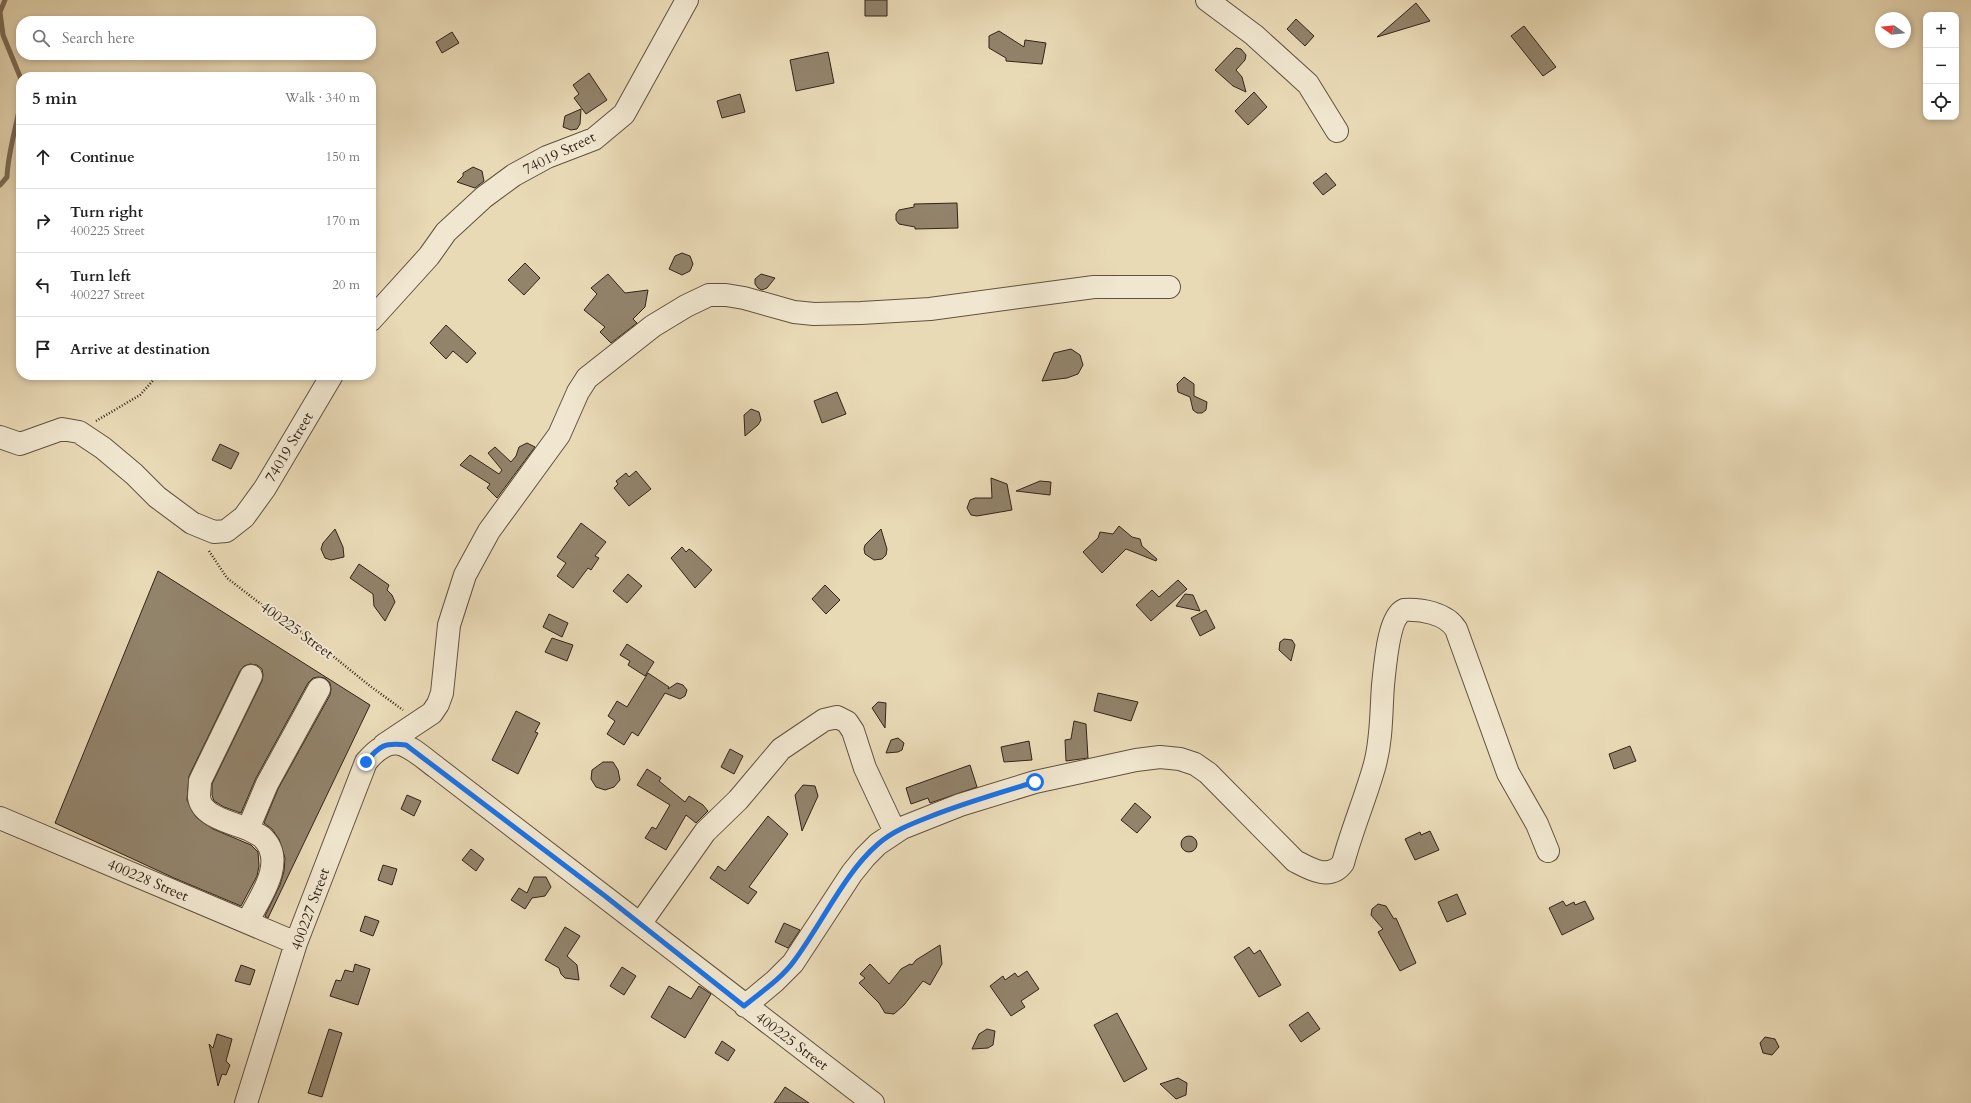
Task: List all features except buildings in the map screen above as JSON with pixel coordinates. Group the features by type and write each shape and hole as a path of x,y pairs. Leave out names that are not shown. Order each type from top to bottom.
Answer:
{"street":[{"name":"74019 Street","path":"376,314 429,256 446,232 484,197 514,175 547,157 594,139 624,114 687,0"},
{"path":"1207,0 1254,35 1308,84 1337,131"},
{"name":"400227 Street","path":"246,1103 296,943 366,762 376,750 432,713 438,704 442,693 449,625 465,575 489,531 559,435 578,392 587,378 653,326 686,306 709,295 726,295 744,298 794,312 814,314 930,309 1094,287 1169,287"},
{"name":"74019 Street","path":"79,432 103,448 134,474 157,497 192,524 203,529 220,532 231,529 244,517 265,488 329,380"},
{"path":"0,438 20,444 62,429 79,432"},
{"path":"744,1006 775,981 793,963 852,873 878,844 895,832 960,804 1035,782 1136,760 1160,757 1185,760 1195,764 1208,773 1295,861 1312,870 1328,873 1338,870 1343,863 1375,763 1380,740 1385,671 1394,620 1401,611 1410,610 1444,617 1452,623 1456,629 1508,773 1537,824 1548,850"},
{"path":"247,922 272,870 272,856 268,845 262,837 248,829 211,814 202,807 199,797 200,781 251,676"},
{"path":"248,829 268,784 319,689"},
{"path":"640,924 705,832 738,800 782,749 824,720 837,717 843,719 850,727 865,768 895,832"},
{"name":"400225 Street","path":"384,745 392,743 406,745 640,924 744,1006 874,1103"},
{"name":"400228 Street","path":"0,818 296,943"}],"path":[{"path":"79,432 140,395 154,380"},
{"name":"400225 Street","path":"207,548 227,578 266,608 313,640 370,686 419,722"}],"waterway":[{"path":"0,12 5,0"},
{"path":"0,12 3,35 18,72"},
{"path":"0,185 7,177 16,124"}],"route":[{"path":"366,762 376,750 384,745 392,743 406,745 605,896 744,1006 775,981 793,963 852,873 878,844 902,828 960,804 1035,782"}]}
